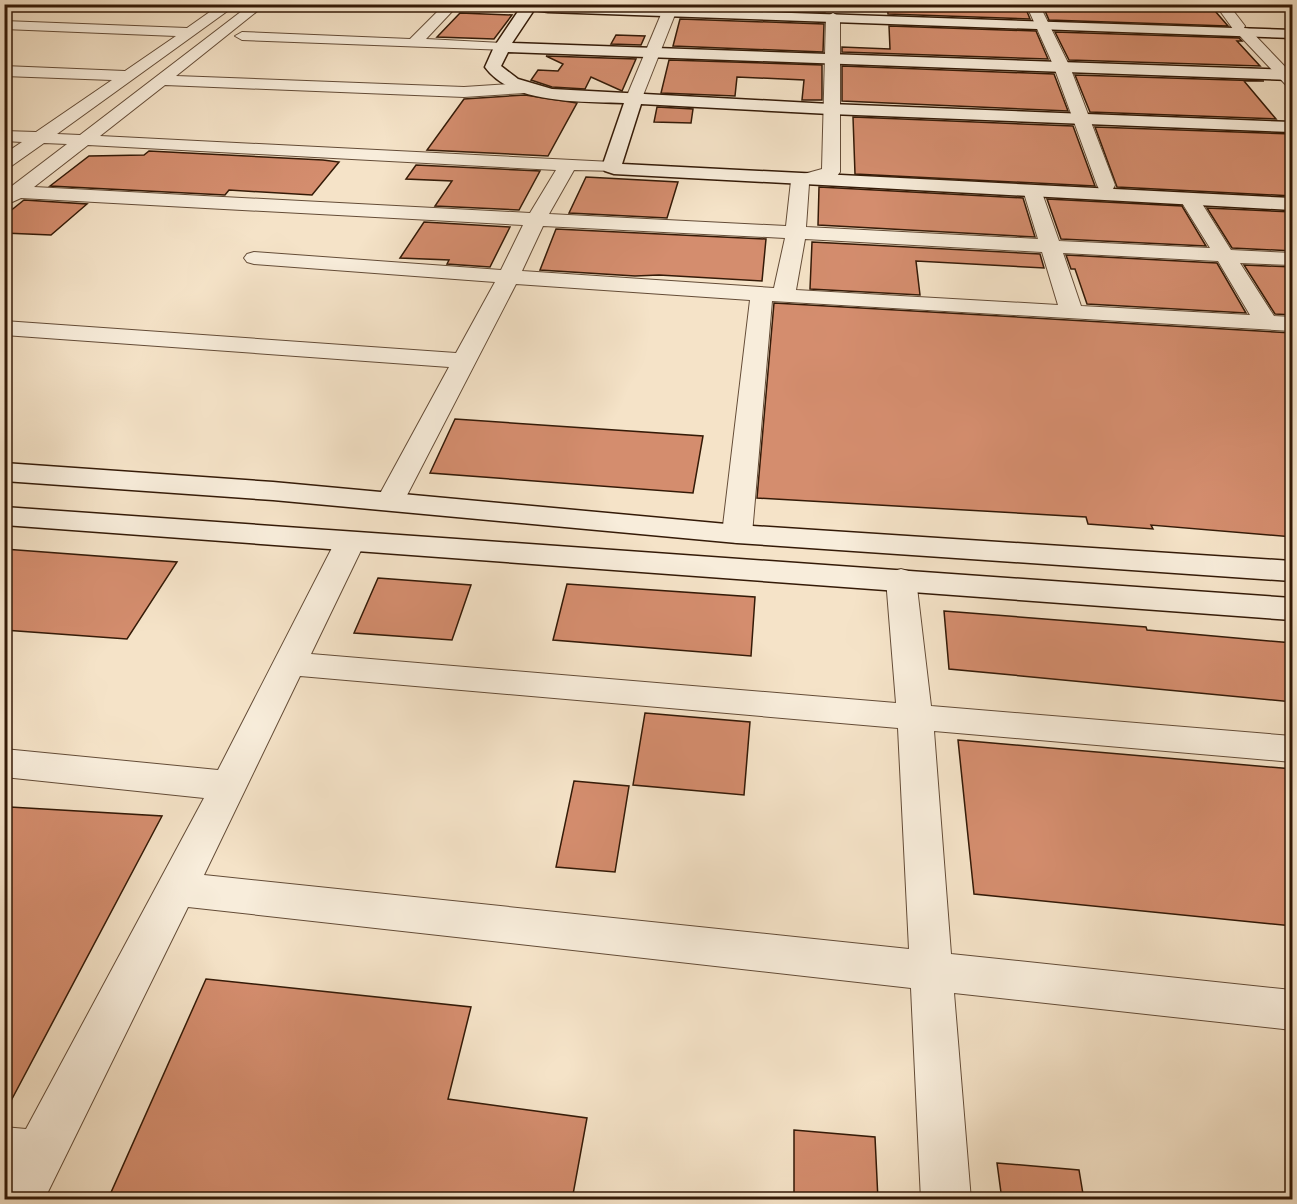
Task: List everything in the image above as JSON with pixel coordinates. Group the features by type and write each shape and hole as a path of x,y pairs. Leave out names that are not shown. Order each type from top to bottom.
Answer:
{"street":[{"path":"4,163 230,4"},
{"path":"11,196 260,4"},
{"path":"414,43 453,4"},
{"path":"522,4 548,8 671,8 1038,16 1293,34"},
{"path":"535,4 531,5 502,47 493,67 501,77 525,88 552,94 830,109 1293,127"},
{"path":"606,4 671,8"},
{"path":"1221,4 1241,29 1290,77"},
{"path":"612,166 634,98 671,8"},
{"path":"831,172 830,109 834,11"},
{"path":"1038,16 1062,67 1106,185"},
{"path":"4,25 188,32"},
{"path":"1241,29 1293,28"},
{"path":"242,36 1290,77"},
{"path":"4,71 129,76"},
{"path":"162,80 464,92 525,88"},
{"path":"4,136 568,165 612,166 626,163 1293,194"},
{"path":"390,501 537,219 568,165"},
{"path":"612,166 621,170 800,181 1032,190 1293,204"},
{"path":"800,181 831,172"},
{"path":"737,534 773,294 796,232 800,181"},
{"path":"1032,190 1072,313"},
{"path":"11,196 537,219 1293,259"},
{"path":"1189,198 1266,322"},
{"path":"254,258 508,278 1072,313 1293,324"},
{"path":"4,328 464,361"},
{"path":"4,472 390,501 737,534 1293,571"},
{"path":"4,516 1293,609"},
{"path":"18,1200 22,1153 177,889 350,542"},
{"path":"901,579 915,717 946,1200"},
{"path":"290,664 1293,749"},
{"path":"4,763 229,786"},
{"path":"177,889 1293,1011"}],"building":[{"path":"721,4 825,4 825,12 721,8"},
{"path":"887,4 1024,4 1030,19 888,14"},
{"path":"1042,4 1209,4 1228,26 1049,20"},
{"path":"460,13 512,15 494,39 437,37"},
{"path":"680,19 824,24 823,52 673,46"},
{"path":"889,26 1036,31 1048,59 842,52 842,47 890,49"},
{"path":"1055,32 1239,38 1242,41 1237,41 1260,66 1069,60"},
{"path":"616,35 645,36 641,45 611,44"},
{"path":"546,56 636,59 622,91 591,77 585,89 552,87 531,80 538,70 558,71 563,64"},
{"path":"669,60 822,65 822,100 802,100 804,80 737,77 735,96 661,93"},
{"path":"842,66 1054,74 1068,111 842,101"},
{"path":"1075,75 1264,81 1244,81 1276,119 1090,112"},
{"path":"525,95 577,103 548,156 427,150 464,99"},
{"path":"657,107 693,109 691,123 654,122"},
{"path":"853,117 1073,126 1095,186 855,174"},
{"path":"1095,127 1293,134 1293,196 1117,187"},
{"path":"149,151 339,162 312,195 229,190 225,195 50,186 89,156 144,155"},
{"path":"416,165 540,171 519,210 435,206 452,181 406,179"},
{"path":"586,177 678,182 667,218 569,213"},
{"path":"819,187 1023,198 1035,237 818,225"},
{"path":"1047,199 1182,206 1206,246 1061,239"},
{"path":"24,200 87,204 51,235 4,233 4,216"},
{"path":"1207,208 1293,212 1293,251 1232,248"},
{"path":"424,222 510,227 490,267 447,264 449,260 400,258"},
{"path":"556,229 766,239 762,281 540,270"},
{"path":"812,242 1040,254 1044,268 916,261 920,295 810,289"},
{"path":"1066,255 1217,263 1246,313 1087,304 1075,269 1071,269"},
{"path":"1244,265 1293,267 1293,315 1275,314"},
{"path":"774,303 1293,333 1293,537 1151,525 1153,529 1088,524 1086,517 757,498"},
{"path":"455,419 703,436 693,493 430,473"},
{"path":"4,549 177,562 127,639 4,630"},
{"path":"378,578 471,585 452,640 354,633"},
{"path":"567,584 755,597 751,656 553,640"},
{"path":"944,611 1146,627 1147,630 1293,643 1293,702 949,669"},
{"path":"645,713 750,722 744,795 633,785"},
{"path":"958,740 1293,769 1293,926 974,894"},
{"path":"574,781 629,786 615,872 556,867"},
{"path":"10,807 162,816 4,1114 4,815"},
{"path":"206,979 471,1007 448,1099 587,1118 572,1200 131,1200 109,1197"},
{"path":"794,1130 875,1137 878,1200 794,1200"},
{"path":"997,1163 1079,1170 1084,1200 1002,1200"}]}
